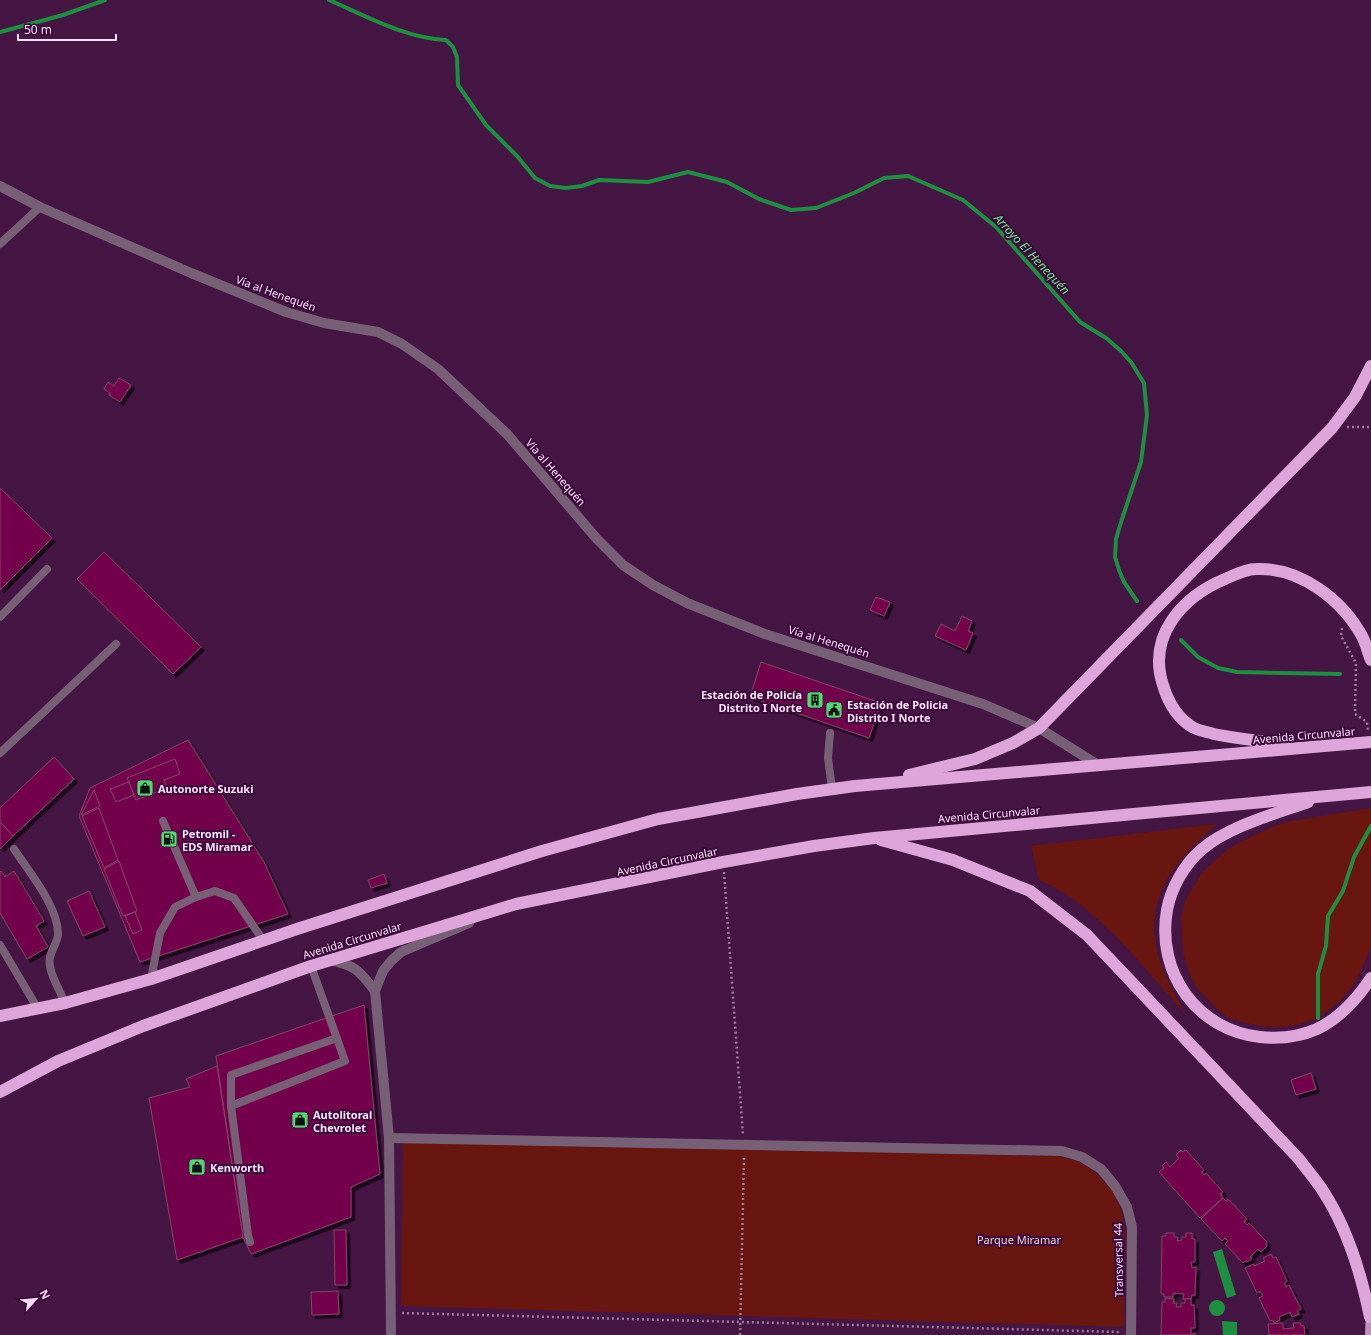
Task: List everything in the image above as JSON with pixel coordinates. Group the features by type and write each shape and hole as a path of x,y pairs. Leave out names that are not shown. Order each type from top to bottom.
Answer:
{"highway":[{"path":"855,786 941,768 975,759 1013,744 1039,728 1332,428 1355,397 1371,366"},
{"path":"1313,748 1231,738 1196,729 1186,723 1174,710 1165,694 1161,679 1159,658 1166,629 1172,619 1188,601 1200,592 1236,574 1256,568 1282,571 1300,578 1326,594 1344,611 1354,623 1363,639 1371,660"},
{"name":"Avenida Circunvalar","path":"0,1016 65,1003 151,978 263,940 542,851 658,819 855,786 1371,742"},
{"name":"Avenida Circunvalar","path":"0,1092 58,1060 143,1026 328,960 516,904 723,862 814,846 874,838 1371,792"},
{"path":"1326,796 1251,822 1233,830 1201,850 1181,875 1170,897 1165,930 1171,968 1188,998 1211,1020 1223,1027 1252,1036 1268,1038 1287,1038 1316,1030 1341,1014 1353,1002 1371,978"},
{"path":"874,838 953,860 1030,891 1087,935 1299,1159 1323,1192 1345,1232 1363,1284 1370,1317"}],"main road":[{"path":"1370,1335 1371,1305"}],"street":[{"name":"Vía al Henequén","path":"0,186 40,207 191,273 286,312 324,323 378,332 402,344 438,369 507,434 598,539 623,564 653,585 687,603 765,634 983,704 1039,728 1098,765"},
{"path":"391,1335 389,1138 375,991 383,971 401,952 493,911"},
{"path":"328,960 346,964 357,970 375,991"},
{"name":"Transversal 44","path":"389,1138 1062,1151 1082,1157 1101,1169 1115,1186 1127,1207 1132,1227 1131,1334"}],"lane":[{"path":"0,244 40,207"},
{"path":"0,617 47,569"},
{"path":"0,753 116,644"},
{"path":"830,733 828,758 832,789"},
{"path":"162,821 196,897"},
{"path":"14,849 44,895 55,916 58,935 50,958 50,967 65,1003"},
{"path":"151,978 160,933 175,907 196,897 214,891 234,898 263,940"},
{"path":"0,945 38,1009"},
{"path":"231,1106 345,1061 311,966"},
{"path":"250,1242 231,1106 231,1075 337,1038"}],"path":[{"path":"1332,428 1371,427"},
{"path":"1344,611 1341,636 1356,663 1355,714 1367,722 1371,742"},
{"path":"723,862 744,1144 740,1335"},
{"path":"391,1312 1131,1334"}],"green space":[{"path":"1371,808 1371,947 1360,973 1352,987 1340,1001 1318,1018 1298,1025 1267,1027 1241,1022 1227,1017 1217,1009 1196,987 1183,953 1181,918 1185,901 1203,871 1231,847 1256,834 1285,822"},
{"path":"1217,824 1186,854 1174,869 1164,885 1158,903 1155,921 1156,942 1161,964 1185,1014 1136,958 1099,920 1080,904 1059,890 1039,880 1031,846"},
{"name":"Parque Miramar","path":"403,1143 1059,1156 1078,1161 1096,1173 1111,1189 1121,1210 1125,1230 1124,1327 401,1306"}],"shaded area":[{"path":"1222,1249 1236,1295 1227,1298 1213,1252"},
{"path":"1217,1300 1224,1305 1225,1308 1220,1315 1217,1316 1210,1311 1209,1308 1214,1301"},
{"path":"1222,1321 1237,1322 1237,1335 1223,1335"}],"building":[{"path":"119,378 131,385 120,402 109,395 110,393 104,389 108,382 114,386"},
{"path":"0,488 52,538 0,590"},
{"path":"104,552 201,647 173,674 77,579"},
{"path":"876,597 890,602 884,616 870,610"},
{"path":"962,616 972,621 968,631 973,633 966,650 935,636 941,624 955,631"},
{"name":"Estación de Policía Distrito I Norte","path":"761,662 881,703 869,738 750,697"},
{"name":"Petromil - EDS Miramar","path":"188,740 264,862 288,914 140,962 79,816 90,788"},
{"path":"54,757 74,779 13,836 0,822 0,808"},
{"path":"175,759 180,774 164,780 167,788 136,800 127,778"},
{"path":"129,782 134,795 116,802 110,789"},
{"path":"94,790 100,806 81,815"},
{"path":"99,808 118,860 104,868 82,816"},
{"path":"0,822 13,836 0,849"},
{"path":"119,861 137,911 123,916 104,869"},
{"path":"1,871 5,877 14,871 44,921 36,926 48,947 27,959 0,913"},
{"path":"384,874 387,883 371,888 368,880"},
{"path":"89,891 105,927 83,936 67,901"},
{"path":"135,912 142,930 133,934 125,916"},
{"name":"Autolitoral Chevrolet","path":"364,1005 380,1174 351,1187 351,1217 251,1254 243,1237 216,1056"},
{"name":"Kenworth","path":"217,1066 243,1237 177,1260 149,1098 190,1087 186,1079"},
{"path":"1311,1073 1316,1089 1296,1095 1291,1080"},
{"path":"1181,1150 1182,1152 1186,1150 1204,1170 1202,1172 1204,1175 1206,1173 1223,1192 1220,1194 1223,1198 1200,1218 1159,1172 1164,1168 1162,1166 1166,1162 1170,1167 1179,1158 1176,1155"},
{"path":"1223,1198 1226,1201 1228,1199 1247,1219 1244,1221 1247,1225 1249,1223 1267,1242 1267,1246 1261,1252 1258,1249 1250,1257 1252,1258 1247,1262 1245,1261 1243,1263 1225,1244 1228,1241 1225,1238 1222,1241 1201,1219"},
{"path":"334,1230 346,1230 347,1285 335,1285"},
{"path":"1166,1233 1174,1233 1174,1237 1178,1237 1177,1241 1182,1240 1182,1237 1186,1237 1186,1233 1192,1233 1192,1239 1195,1239 1195,1262 1191,1262 1192,1268 1196,1267 1195,1295 1192,1295 1191,1299 1183,1299 1184,1294 1173,1293 1173,1297 1164,1297 1164,1294 1161,1294 1162,1236 1166,1236"},
{"path":"1271,1254 1273,1258 1276,1257 1287,1281 1284,1283 1286,1287 1289,1285 1301,1309 1297,1311 1299,1314 1292,1317 1290,1312 1279,1317 1280,1320 1274,1323 1273,1320 1270,1321 1259,1298 1263,1296 1260,1291 1257,1293 1245,1268 1265,1261 1263,1258"},
{"path":"338,1291 339,1314 312,1315 311,1292"},
{"path":"1165,1298 1174,1299 1173,1303 1177,1303 1176,1307 1181,1307 1181,1303 1185,1303 1185,1299 1191,1299 1191,1305 1194,1305 1195,1328 1191,1328 1191,1334 1195,1333 1195,1335 1161,1335 1162,1302 1165,1302"},
{"path":"1283,1323 1283,1329 1294,1328 1293,1323 1300,1323 1304,1326 1305,1335 1269,1335 1268,1324"}],"waterway":[{"name":"Arroyo El Henequén","path":"0,32 63,15 105,0"},
{"name":"Arroyo El Henequén","path":"329,0 401,31 446,40 453,47 457,57 458,85 486,125 517,156 535,178 550,186 566,188 582,186 599,180 648,182 688,172 727,182 759,199 791,210 816,208 854,193 884,178 908,176 963,200 996,227 1080,322 1106,338 1121,351 1131,362 1144,383 1147,415 1141,462 1116,539 1115,557 1124,582 1137,601"},
{"path":"1181,640 1198,657 1218,668 1237,672 1340,674"},
{"path":"1318,1018 1318,974 1326,946 1328,916 1343,891 1354,857 1371,826"}],"place":[{"name":"Estación de Policía Distrito I Norte","path":"815,700"},
{"name":"Estación de Policia Distrito I Norte","path":"834,710"},
{"name":"Autonorte Suzuki","path":"145,788"},
{"name":"Petromil - EDS Miramar","path":"169,839"},
{"name":"Autolitoral Chevrolet","path":"300,1120"},
{"name":"Kenworth","path":"197,1167"}]}
